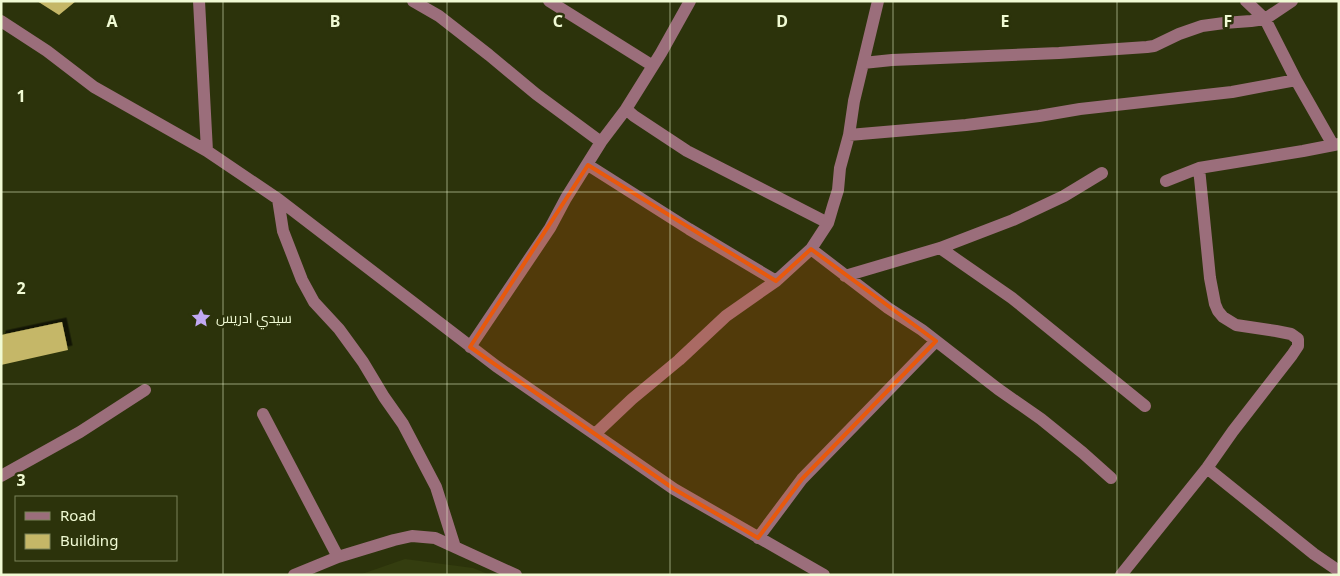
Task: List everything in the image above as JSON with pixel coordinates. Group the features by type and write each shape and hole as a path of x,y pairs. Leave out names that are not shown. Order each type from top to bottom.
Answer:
{"street":[{"path":"199,1 207,151"},
{"path":"413,1 439,16 536,94 601,142"},
{"path":"549,1 653,66"},
{"path":"470,347 550,228 566,198 601,142 626,109 661,53 690,1"},
{"path":"595,434 726,316 776,281 812,249 828,223 838,190 840,168 849,136 854,101 878,1"},
{"path":"1166,181 1199,168 1270,158 1336,144 1296,80 1265,19 1246,1"},
{"path":"863,63 1148,47 1202,26 1265,19 1292,1"},
{"path":"1,21 94,87 207,151 278,200 496,366 674,489 824,575"},
{"path":"849,136 966,125 1137,102 1189,98 1296,80"},
{"path":"626,109 688,151 828,223"},
{"path":"588,165 776,281"},
{"path":"1121,575 1207,468 1298,346 1298,339 1291,334 1276,330 1236,325 1223,317 1218,311 1210,278 1199,168"},
{"path":"845,276 940,248 1013,220 1064,196 1102,173"},
{"path":"278,200 283,231 302,280 314,302 339,329 363,362 403,424 436,487 455,547"},
{"path":"940,248 1012,298 1145,406"},
{"path":"812,249 845,276 888,308 922,330 1041,420 1111,478"},
{"path":"758,538 802,479 936,341"},
{"path":"1,476 80,432 145,390"},
{"path":"263,414 338,557"},
{"path":"1207,468 1314,554 1339,571"},
{"path":"294,575 338,557 412,536 435,538 516,575"}],"highlighted area":[{"path":"588,165 776,281 811,249 936,341 802,479 758,538 674,489 470,347"}],"shaded area":[{"path":"405,559 473,568 490,575 359,575"}],"building":[{"path":"37,1 76,1 59,15"},
{"path":"62,322 68,350 1,365 1,335"}],"place":[{"name":"سيدي ادريس","path":"201,318"}]}
